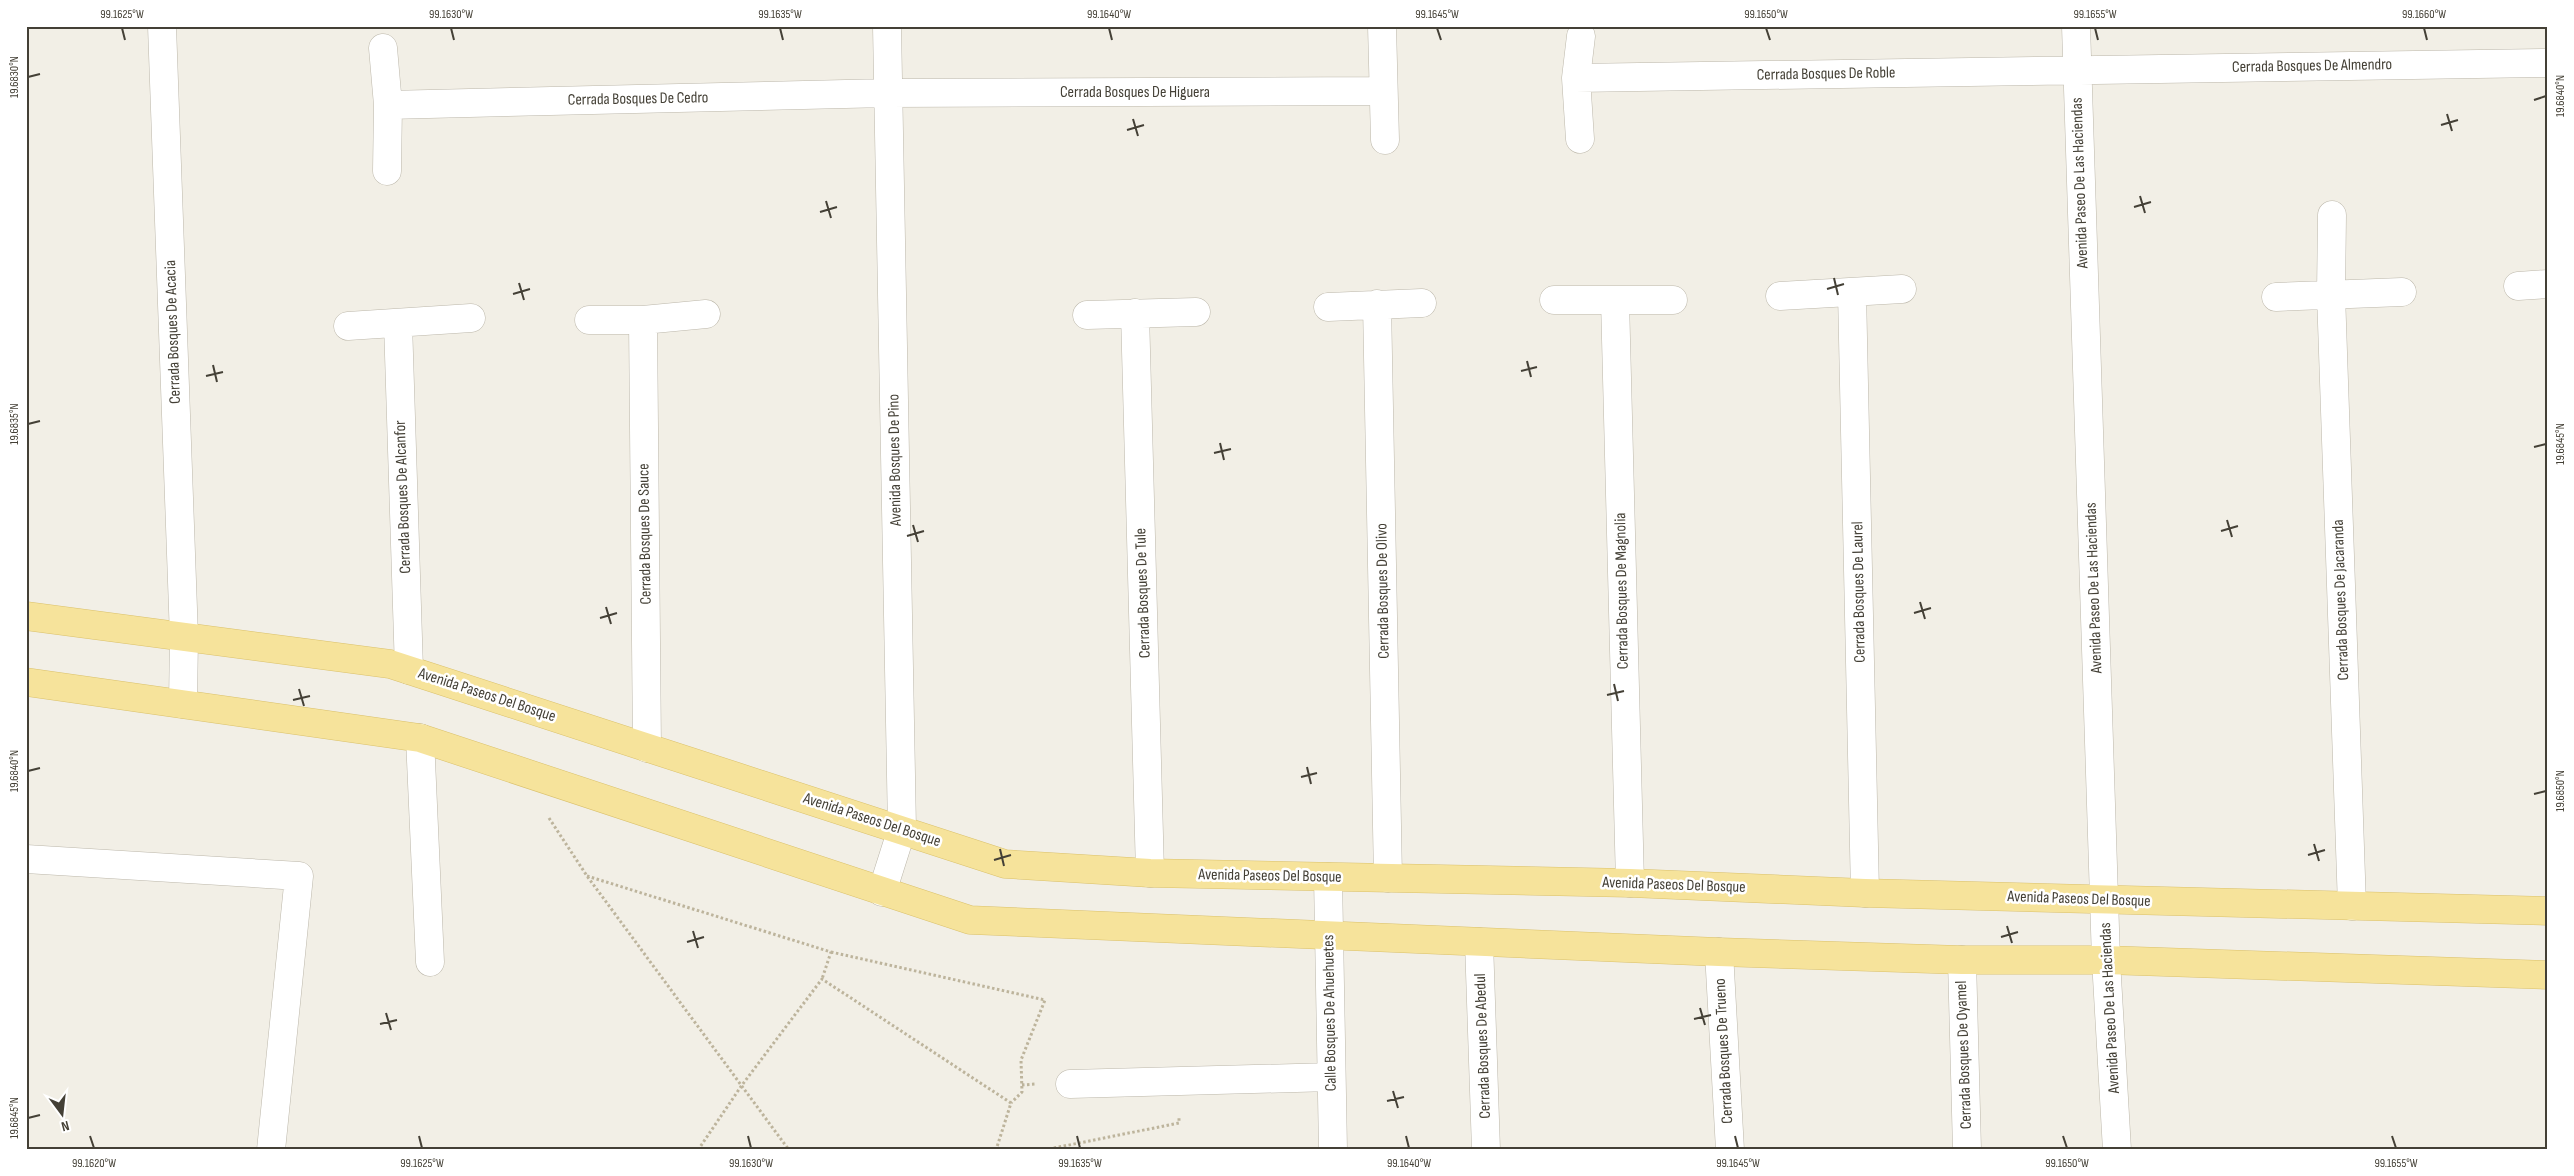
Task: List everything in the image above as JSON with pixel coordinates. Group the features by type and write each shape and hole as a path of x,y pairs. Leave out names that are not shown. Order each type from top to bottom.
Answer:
{"main road":[{"name":"Avenida Paseos Del Bosque","path":"26,616 390,664 1005,864 1150,872 1630,883 1865,893 2548,911"},
{"path":"26,682 420,738 970,920 1719,952 1962,960 2106,960 2548,975"}],"street":[{"name":"Cerrada Bosques De Acacia","path":"162,26 184,637 183,704"},
{"name":"Avenida Bosques De Pino","path":"882,892 902,829 887,26"},
{"path":"1382,26 1385,140"},
{"name":"Avenida Paseo De Las Haciendas","path":"2076,26 2106,960 2117,1150"},
{"path":"1580,139 1576,78 1581,36"},
{"path":"383,48 388,105 388,171"},
{"name":"Cerrada Bosques De Almendro","path":"2076,70 2548,63"},
{"name":"Cerrada Bosques De Roble","path":"1576,78 2076,70"},
{"name":"Cerrada Bosques De Higuera","path":"887,93 1383,91"},
{"name":"Cerrada Bosques De Cedro","path":"388,105 887,93"},
{"name":"Cerrada Bosques De Jacaranda","path":"2332,215 2331,294 2352,906"},
{"path":"2518,286 2548,284"},
{"path":"1780,296 1902,289"},
{"name":"Cerrada Bosques De Laurel","path":"1852,292 1865,893"},
{"path":"2276,297 2402,292"},
{"path":"1554,300 1673,300"},
{"name":"Cerrada Bosques De Magnolia","path":"1615,300 1630,883"},
{"path":"1328,307 1422,303"},
{"name":"Cerrada Bosques De Olivo","path":"1377,304 1388,878"},
{"path":"1087,315 1196,312"},
{"name":"Cerrada Bosques De Tule","path":"1135,313 1150,872"},
{"path":"589,320 643,320 706,314"},
{"path":"348,326 471,318"},
{"name":"Cerrada Bosques De Sauce","path":"643,320 647,748"},
{"name":"Cerrada Bosques De Alcanfor","path":"398,323 409,670"},
{"path":"420,738 430,962"},
{"path":"26,859 299,876 271,1150"},
{"name":"Calle Bosques De Ahuehuetes","path":"1328,877 1333,1150"},
{"name":"Cerrada Bosques De Abedul","path":"1479,942 1486,1150"},
{"name":"Cerrada Bosques De Trueno","path":"1719,952 1730,1150"},
{"name":"Cerrada Bosques De Oyamel","path":"1962,960 1967,1150"},
{"path":"1070,1084 1331,1077"}],"path":[{"path":"517,770 588,876 789,1150"},
{"path":"588,876 831,952 1045,1000 1021,1060 1022,1092 1012,1104 996,1150"},
{"path":"698,1150 742,1085 822,979 831,952"},
{"path":"822,979 1012,1104"},
{"path":"1044,1150 1179,1123 1180,1080"}]}
